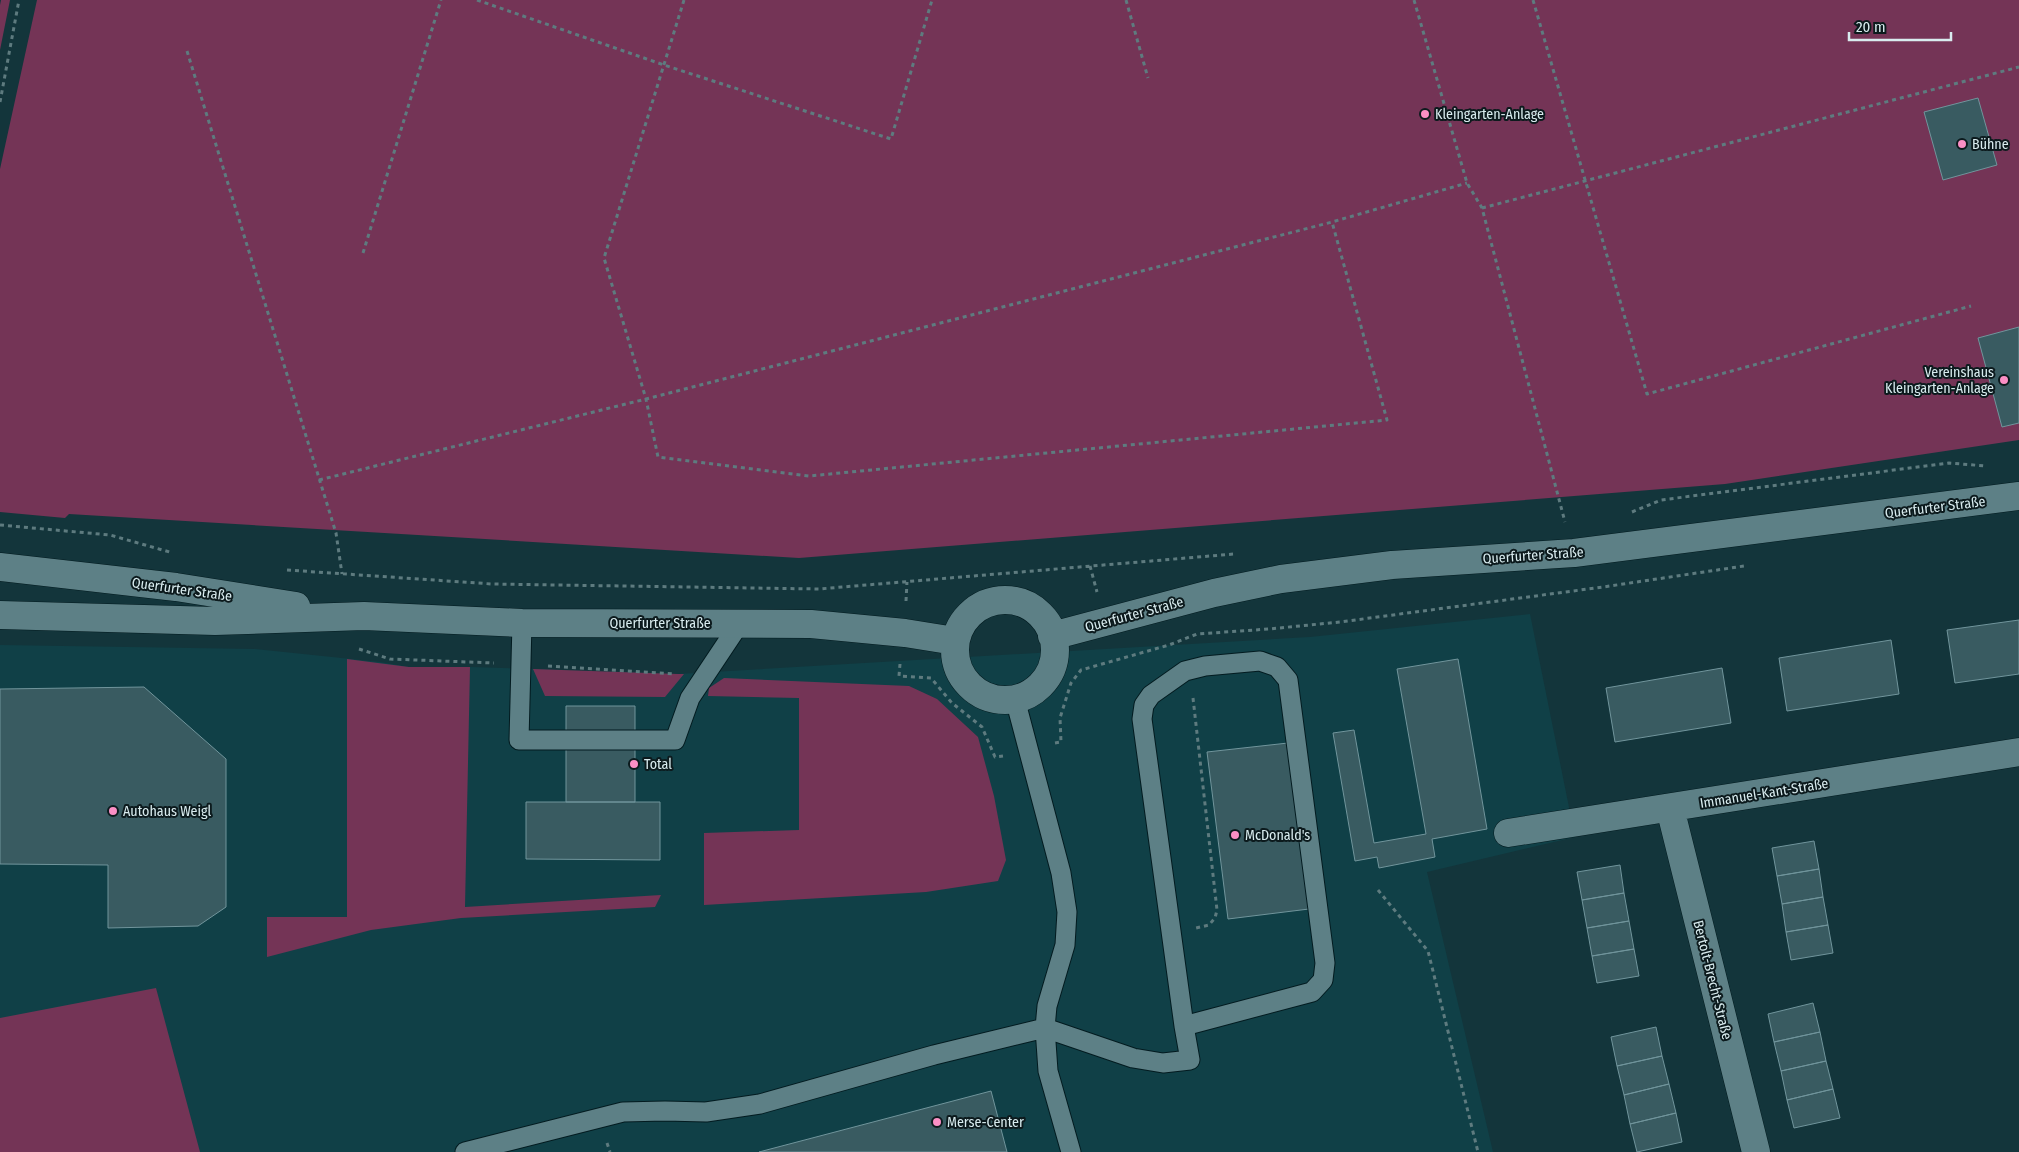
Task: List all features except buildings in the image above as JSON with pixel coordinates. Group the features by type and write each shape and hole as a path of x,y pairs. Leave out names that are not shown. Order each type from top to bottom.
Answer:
{"main road":[{"name":"Querfurter Straße","path":"1052,636 1214,593 1281,579 1392,565 1574,553 2019,496"},
{"name":"Querfurter Straße","path":"0,567 176,588 364,616"},
{"path":"995,601 1010,601 1025,605 1039,614 1050,628 1052,636 1054,662 1047,677 1036,690 1020,698 1003,700 986,697 971,688 961,675 955,658 955,641 960,627 969,615 981,606 995,601"},
{"name":"Querfurter Straße","path":"0,615 215,621 364,616 522,623 811,624 905,633 955,641"},
{"name":"Immanuel-Kant-Straße","path":"1508,833 2019,752"},
{"name":"Bertolt-Brecht-Straße","path":"1670,808 1756,1152"}],"lane":[{"path":"522,623 519,740 675,740 690,698 740,623"},
{"path":"465,1152 623,1112 665,1110 706,1112 760,1104 934,1055 1044,1028 1133,1058 1163,1063 1190,1060 1184,1026 1142,719 1144,705 1151,695 1185,671 1205,666 1260,661 1277,667 1288,680 1326,963 1323,980 1312,992 1184,1026"},
{"path":"1014,699 1061,873 1067,912 1064,944 1047,1006 1044,1028 1048,1071 1071,1152"}],"path":[{"path":"0,102 19,0"},
{"path":"363,253 441,0"},
{"path":"477,0 664,65 891,139 932,0"},
{"path":"684,0 604,258 646,399 658,458 809,476 1386,420 1332,222"},
{"path":"1126,0 1148,78"},
{"path":"1414,0 1467,182 1482,208 1574,553"},
{"path":"1533,0 1647,394 1971,306"},
{"path":"187,51 336,533 342,574"},
{"path":"1482,208 2019,67"},
{"path":"319,480 646,399 1332,222 1467,182"},
{"path":"1624,516 1661,500 1949,463 1987,467"},
{"path":"0,525 110,535 175,554"},
{"path":"284,570 492,584 642,588 819,589 1239,554"},
{"path":"907,582 905,633 898,676 931,678 952,703 982,727 995,758 1061,742 1060,718 1071,683 1081,670 1169,645 1197,634 1340,622 1594,588 1746,565"},
{"path":"1169,645 1191,684 1217,910 1215,918 1210,925 1171,932"},
{"path":"355,648 390,659 520,664 678,674 708,670"},
{"path":"1378,890 1428,951 1478,1152"}],"shaded area":[{"path":"1,0 10,0 0,50 0,5"},
{"path":"37,0 2019,0 2019,440 1725,484 799,558 69,514 65,518 0,512 0,169"},
{"path":"1530,614 1575,837 1427,872 1493,1152 0,1152 0,645 255,649 380,662 409,667 470,667 678,674 1310,637"},
{"path":"347,659 409,667 470,667 465,907 661,895 655,907 461,918 371,930 267,957 267,917 347,917"},
{"path":"533,669 684,674 665,697 545,696"},
{"path":"724,678 909,686 937,699 978,737 994,796 1006,860 998,881 926,892 704,905 704,833 799,830 799,698 708,696 709,688"},
{"path":"156,988 200,1152 0,1152 0,1018"}],"place":[{"name":"Kleingarten-Anlage","path":"1425,114"},
{"name":"Bühne","path":"1962,144"},
{"name":"Vereinshaus Kleingarten-Anlage","path":"2004,380"},
{"name":"Total","path":"634,764"},
{"name":"Autohaus Weigl","path":"113,811"},
{"name":"McDonald's","path":"1235,835"},
{"name":"Merse-Center","path":"937,1122"}]}
